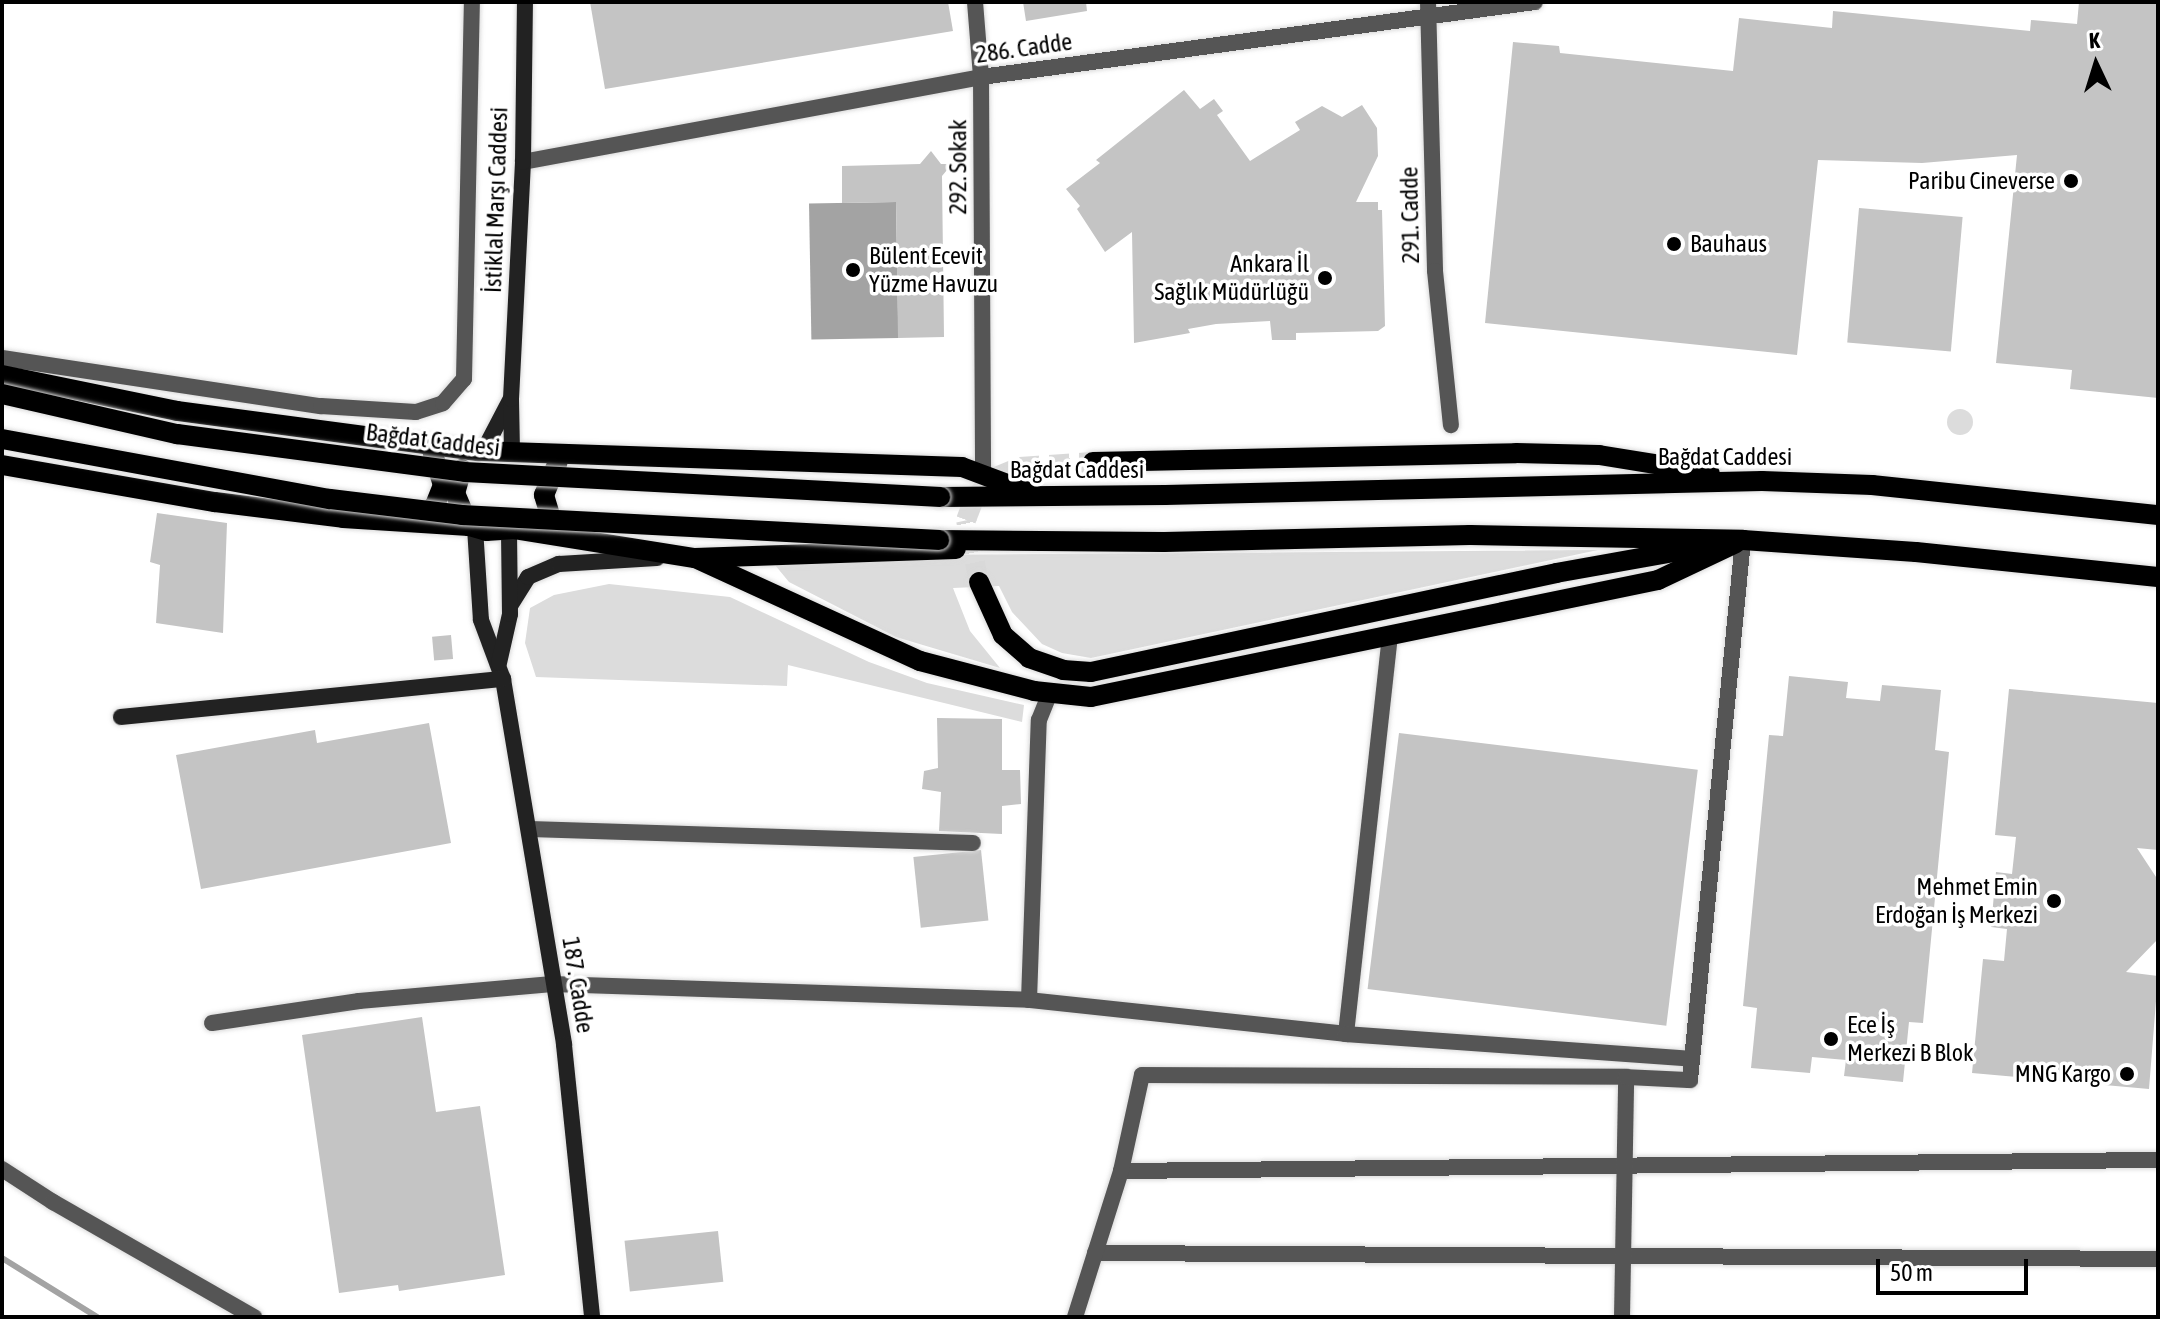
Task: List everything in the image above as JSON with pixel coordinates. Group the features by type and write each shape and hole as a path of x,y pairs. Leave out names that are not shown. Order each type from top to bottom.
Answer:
{"main road":[{"name":"İstiklal Marşı Caddesi","path":"514,452 511,399 523,162 525,2"},
{"path":"2,375 177,411 481,450 962,467 1042,497"},
{"name":"Bağdat Caddesi","path":"2,394 177,434 465,472 940,497 1762,481 1872,485 2158,515"},
{"path":"501,671 481,620 472,527 458,505 456,481 481,450 511,399"},
{"path":"2,439 330,499 462,515 939,540 1044,542 1470,535 1743,540 1916,552 2158,577"},
{"path":"417,523 435,505 443,485 438,463 425,444"},
{"path":"501,671 510,606 511,530 525,513 532,491 531,480 514,452"},
{"path":"558,538 547,516 544,495 551,473 565,455"},
{"path":"1093,462 1599,455 1762,481"},
{"path":"2,465 215,502 343,518 511,530 695,558 920,661 1050,693 1091,697 1658,580 1743,540"},
{"path":"979,582 1003,635 1029,658 1063,670 1091,672 1556,573 1743,540"},
{"path":"510,606 528,577 559,564 593,559 922,551 1044,542"},
{"path":"121,717 501,671"},
{"name":"187. Cadde","path":"501,671 564,1045 592,1317"}],"street":[{"path":"2,358 321,406 416,412 443,403 464,379 472,2"},
{"name":"292. Sokak","path":"975,2 981,77 983,475"},
{"name":"286. Cadde","path":"523,162 981,77 1429,10 1535,2"},
{"name":"291. Cadde","path":"1429,10 1435,271 1451,425"},
{"path":"1075,1317 1121,1171 1142,1075 1626,1077 1690,1080 1743,540"},
{"path":"1346,1034 1390,634"},
{"path":"1029,1000 1039,720 1050,693"},
{"path":"530,829 973,843"},
{"path":"212,1023 359,1001 552,984 1029,1000 1346,1034 1692,1059"},
{"path":"1622,1317 1626,1077"},
{"path":"1121,1171 2158,1160"},
{"path":"3,1168 53,1202 254,1317"},
{"path":"1095,1253 2158,1259"}],"shaded area":[{"name":"Bülent Ecevit Yüzme Havuzu","path":"896,202 898,338 811,339 809,204"},
{"path":"1960,409 1969,413 1973,422 1969,431 1960,435 1951,431 1947,422 1951,413"},
{"path":"1598,550 1091,658 1062,653 1042,644 1012,612 999,586 953,588 970,631 1000,668 896,637 789,582 775,565 776,558 781,556"},
{"path":"609,584 730,597 869,662 927,683 1024,705 1022,722 788,665 787,686 536,677 525,643 530,608 554,595"}],"building":[{"path":"590,2 948,2 953,31 605,89"},
{"path":"1023,2 1086,2 1087,11 1026,21"},
{"path":"2079,2 2158,2 2158,398 2070,389 2072,370 1996,363 2017,155 1922,163 1818,160 1797,355 1485,323 1513,42 1559,46 1560,53 1733,71 1739,18 1832,28 1833,11 2030,31 2031,20 2077,24"},
{"path":"1184,90 1200,109 1214,99 1223,111 1217,115 1250,161 1300,130 1295,122 1322,106 1342,117 1362,105 1377,128 1378,156 1356,202 1378,202 1378,210 1382,210 1385,326 1378,331 1296,333 1296,340 1272,340 1270,321 1216,324 1188,329 1190,333 1134,343 1132,232 1105,252 1077,209 1080,206 1066,189 1100,163 1096,160"},
{"path":"931,151 941,164 952,164 942,176 944,337 898,338 896,202 842,203 842,166 920,164"},
{"path":"1859,208 1963,217 1951,352 1847,342"},
{"path":"157,513 227,523 223,633 156,623 160,565 150,562"},
{"path":"451,635 453,659 434,661 432,637"},
{"path":"1789,676 1848,682 1846,698 1880,701 1882,685 1941,690 1935,750 1949,752 1923,1023 1909,1022 1903,1082 1844,1076 1846,1060 1812,1057 1810,1073 1751,1068 1757,1008 1743,1006 1769,735 1783,736"},
{"name":"Mehmet Emin Erdoğan İş Merkezi","path":"2009,689 2158,703 2158,850 2137,848 2158,880 2158,939 2126,972 2158,976 2149,1089 1972,1073 1983,959 2004,961 2007,929 1991,927 1996,872 2012,874 2016,837 1995,835"},
{"path":"937,718 1002,719 1002,770 1020,770 1021,804 1002,806 1002,834 939,831 941,792 922,789 924,771 938,768"},
{"path":"429,723 451,843 201,889 176,755 315,730 317,743"},
{"path":"1399,733 1698,770 1666,1026 1368,989"},
{"path":"981,850 988,921 921,928 913,857"},
{"path":"422,1017 436,1112 480,1106 505,1275 399,1291 398,1285 339,1293 302,1035"},
{"path":"718,1231 723,1282 630,1292 625,1241"}],"waterway":[{"path":"2,1258 97,1317"}],"tunnel":[{"path":"979,582 966,520 975,497 996,477 1020,467 1093,462"}],"place":[{"name":"Paribu Cineverse","path":"2071,181"},
{"name":"Bauhaus","path":"1674,244"},
{"name":"Bülent Ecevit Yüzme Havuzu","path":"853,270"},
{"name":"Ankara İl Sağlık Müdürlüğü","path":"1325,278"},
{"name":"Mehmet Emin Erdoğan İş Merkezi","path":"2054,901"},
{"name":"Ece İş Merkezi B Blok","path":"1831,1039"},
{"name":"MNG Kargo","path":"2127,1074"}]}
